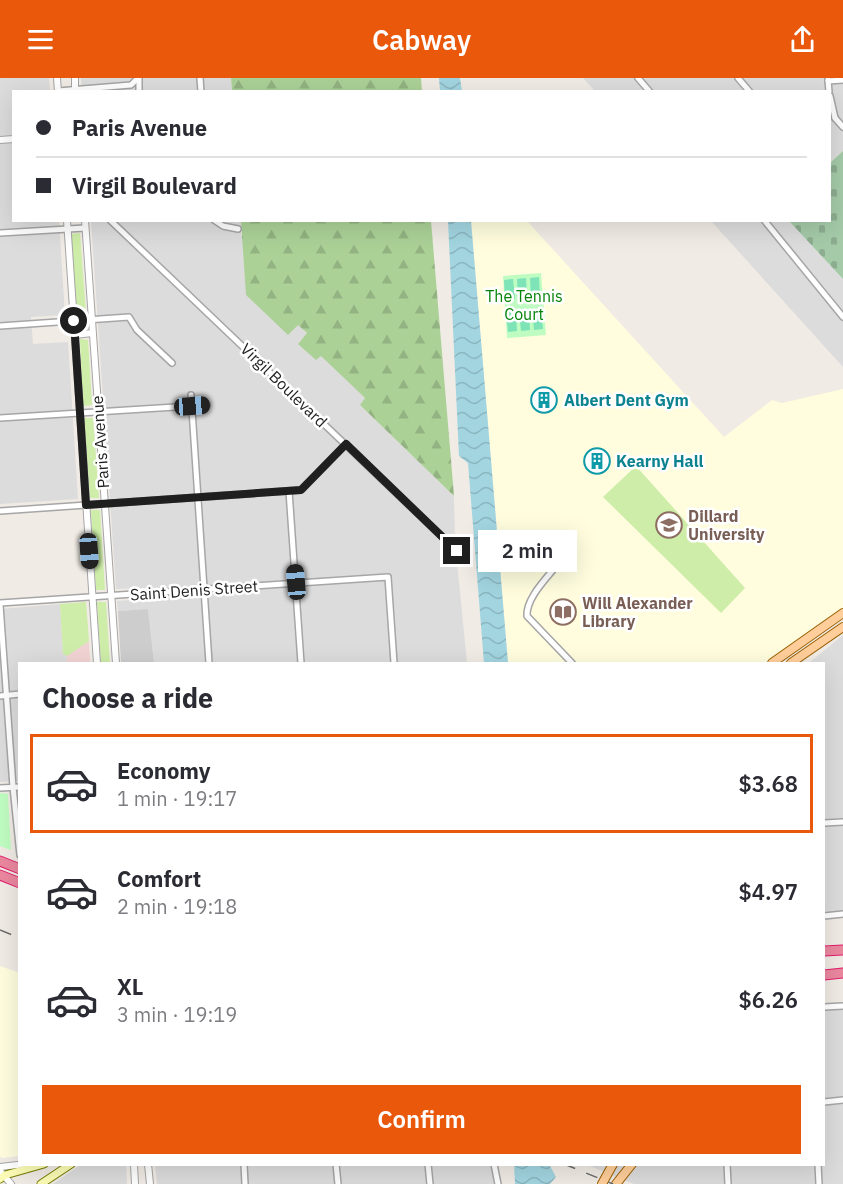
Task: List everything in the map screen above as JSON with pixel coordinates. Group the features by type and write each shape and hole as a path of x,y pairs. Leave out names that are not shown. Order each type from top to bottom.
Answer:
{"highway":[{"path":"0,861 18,867"},
{"path":"0,875 18,882"},
{"path":"825,951 843,950"},
{"path":"825,975 843,973"}],"main road":[{"path":"782,660 843,613"},
{"path":"792,662 843,627"},
{"path":"1,1173 34,1166"},
{"path":"41,1184 68,1166"},
{"path":"604,1180 612,1166"},
{"path":"616,1184 630,1166"}],"street":[{"path":"84,90 130,85 138,78"},
{"path":"638,78 648,90"},
{"path":"738,78 748,90"},
{"path":"828,80 843,80"},
{"path":"832,120 843,127"},
{"name":"Paris Avenue","path":"67,222 97,662"},
{"name":"Virgil Boulevard","path":"112,222 457,551"},
{"path":"217,222 223,226 238,229"},
{"path":"766,222 843,317"},
{"path":"0,233 67,229 85,224"},
{"name":"Paris Avenue","path":"85,224 116,662"},
{"path":"0,326 129,317 137,330 172,363"},
{"path":"75,335 92,333"},
{"path":"191,395 209,662"},
{"path":"0,418 207,405"},
{"path":"0,511 301,490 346,444"},
{"path":"289,491 301,662"},
{"path":"553,570 527,609 527,616 571,662"},
{"name":"Saint Denis Street","path":"0,604 388,577 394,662"},
{"path":"0,604 18,832"},
{"path":"0,696 18,694"},
{"path":"0,788 16,787"},
{"path":"825,824 843,822"},
{"path":"825,916 843,914"},
{"path":"825,1007 843,1006"},
{"path":"825,1102 843,1100"},
{"path":"11,1184 1,1173 20,1166"},
{"path":"134,1166 135,1184"},
{"path":"148,1166 150,1184"},
{"path":"244,1166 245,1184"},
{"path":"336,1166 338,1184"},
{"path":"428,1166 430,1184"},
{"path":"494,1166 498,1184"},
{"path":"727,1166 728,1184"},
{"path":"818,1166 819,1184"}],"shaded area":[{"path":"0,78 49,78 50,90 12,90 12,222 59,222 65,315 31,317 33,344 68,342 78,499 0,504"},
{"path":"81,78 231,78 232,90 82,90"},
{"path":"583,78 843,78 843,151 831,162 831,90 594,90"},
{"path":"91,222 241,222 241,234 288,335 298,324 307,334 298,343 321,355 366,399 360,405 454,496 455,540 446,551 457,562 467,662 154,662 148,609 118,611 117,601 147,599 146,588 116,589"},
{"name":"Dillard University","path":"471,222 528,222 724,437 772,400 782,403 843,389 843,613 773,662 508,662"},
{"path":"712,222 790,222 843,279 843,367"},
{"path":"60,604 63,654 67,656 67,662 18,662 18,781 0,782 0,609"},
{"path":"148,609 154,662 121,662 118,611"},
{"path":"843,635 843,917 825,918 825,662 810,662"},
{"path":"89,641 90,662 67,662 67,656"},
{"path":"0,966 18,972 18,1156 2,1158 0,1156"},
{"path":"843,1004 843,1184 634,1184 590,1166 825,1166 825,1005"},
{"path":"79,1166 126,1166 127,1184 53,1184"},
{"path":"155,1166 492,1166 494,1184 157,1184"}],"green space":[{"path":"231,78 421,78 422,90 232,90"},
{"path":"843,151 843,279 790,222 831,222 831,162"},
{"path":"241,222 431,222 454,496 360,405 365,398 321,356 316,360 298,344 307,333 298,325 288,335 246,295"},
{"path":"80,233 86,313 77,314 71,234"},
{"name":"The Tennis Court","path":"541,273 546,335 507,338 503,276"},
{"path":"539,277 540,297 531,297 530,278"},
{"path":"526,278 527,298 518,298 517,279"},
{"path":"513,279 515,299 505,299 504,280"},
{"path":"541,310 543,329 534,330 532,311"},
{"path":"529,311 530,330 521,331 519,312"},
{"path":"506,312 516,312 517,331 508,332"},
{"path":"80,339 88,340 92,405 83,406"},
{"path":"84,418 93,418 99,498 90,498"},
{"path":"636,466 745,588 721,613 603,497"},
{"path":"91,510 100,510 105,590 96,590"},
{"path":"86,602 89,641 67,656 63,654 60,604"},
{"path":"97,602 106,602 110,662 101,662"},
{"path":"0,793 8,794 11,850 0,846"}],"water":[{"path":"439,78 460,78 462,90 440,90"},
{"path":"448,222 471,222 508,662 484,662 468,463 459,456"},
{"path":"514,1166 550,1166 556,1177 550,1184 515,1184"}],"railway":[{"path":"0,930 18,937"},
{"path":"569,1166 613,1184"}],"place":[{"name":"Albert Dent Gym","path":"544,400"},
{"name":"Kearny Hall","path":"597,461"},
{"name":"Dillard University","path":"669,525"},
{"name":"Will Alexander Library","path":"563,612"}],"route":[{"path":"74,321 86,505 301,490 346,444 457,551"}]}
